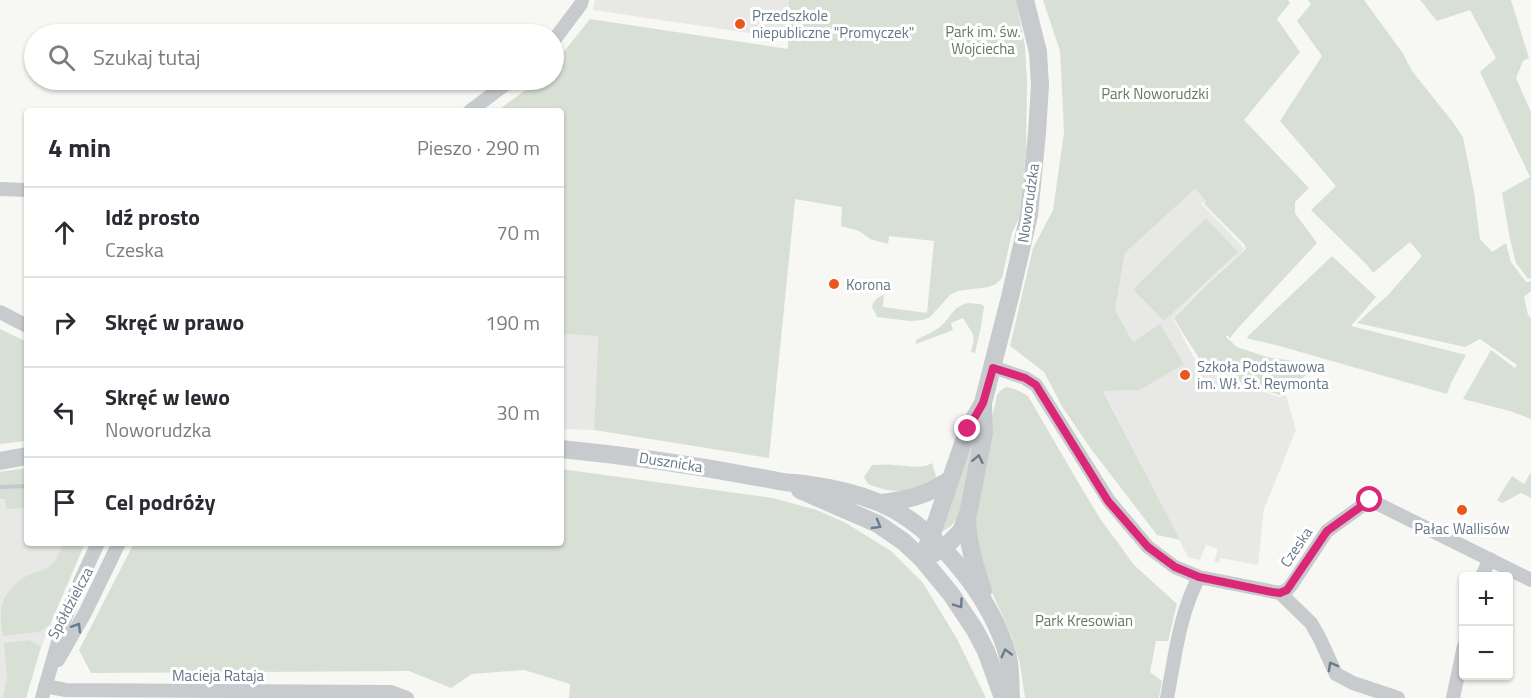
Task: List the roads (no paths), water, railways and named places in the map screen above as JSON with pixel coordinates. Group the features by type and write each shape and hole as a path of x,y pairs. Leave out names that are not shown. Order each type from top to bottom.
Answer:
{"street":[{"name":"Noworudzka","path":"937,543 951,479 968,429 983,403 993,368 1029,215 1040,85 1038,52 1026,0"},
{"path":"564,25 580,1"},
{"path":"474,108 498,90"},
{"path":"0,189 24,190"},
{"path":"0,312 24,324"},
{"path":"993,368 1025,378 1036,385 1108,501 1148,547 1175,567 1199,577 1280,593 1311,623 1336,674 1380,695 1398,698"},
{"name":"Noworudzka","path":"922,559 937,543 961,531 968,514 984,433 983,403"},
{"name":"Dusznicka","path":"564,449 627,455 810,485 837,490 881,504 906,516 937,543 990,610"},
{"path":"881,504 903,501 928,493 951,479"},
{"name":"Dusznicka","path":"781,482 878,524 904,542 922,559 951,594 975,630 986,651 1003,698"},
{"name":"Czeska","path":"1280,593 1292,584 1327,531 1370,500 1531,580"},
{"path":"968,514 973,561 1008,659 1011,698"},
{"name":"Spółdzielcza","path":"45,687 64,621 97,546"},
{"name":"Spółdzielcza","path":"45,687 86,613 118,546"},
{"path":"1484,572 1490,559"},
{"path":"1167,698 1180,626 1190,594 1199,577"},
{"path":"1453,698 1459,672"},
{"name":"Macieja Rataja","path":"45,687 66,690 391,692 407,698"}],"waterway":[{"path":"0,487 24,486"}],"place":[{"name":"Przedszkole niepubliczne \"Promyczek\"","path":"740,24"},
{"name":"Korona","path":"834,284"},
{"name":"Szkoła Podstawowa im. Wł. St. Reymonta","path":"1185,375"},
{"name":"Pałac Wallisów","path":"1462,510"}],"park label":[{"name":"Park im. św. Wojciecha","path":"983,40"},
{"name":"Park Noworudzki","path":"1155,93"},
{"name":"Park Kresowian","path":"1084,620"}]}
